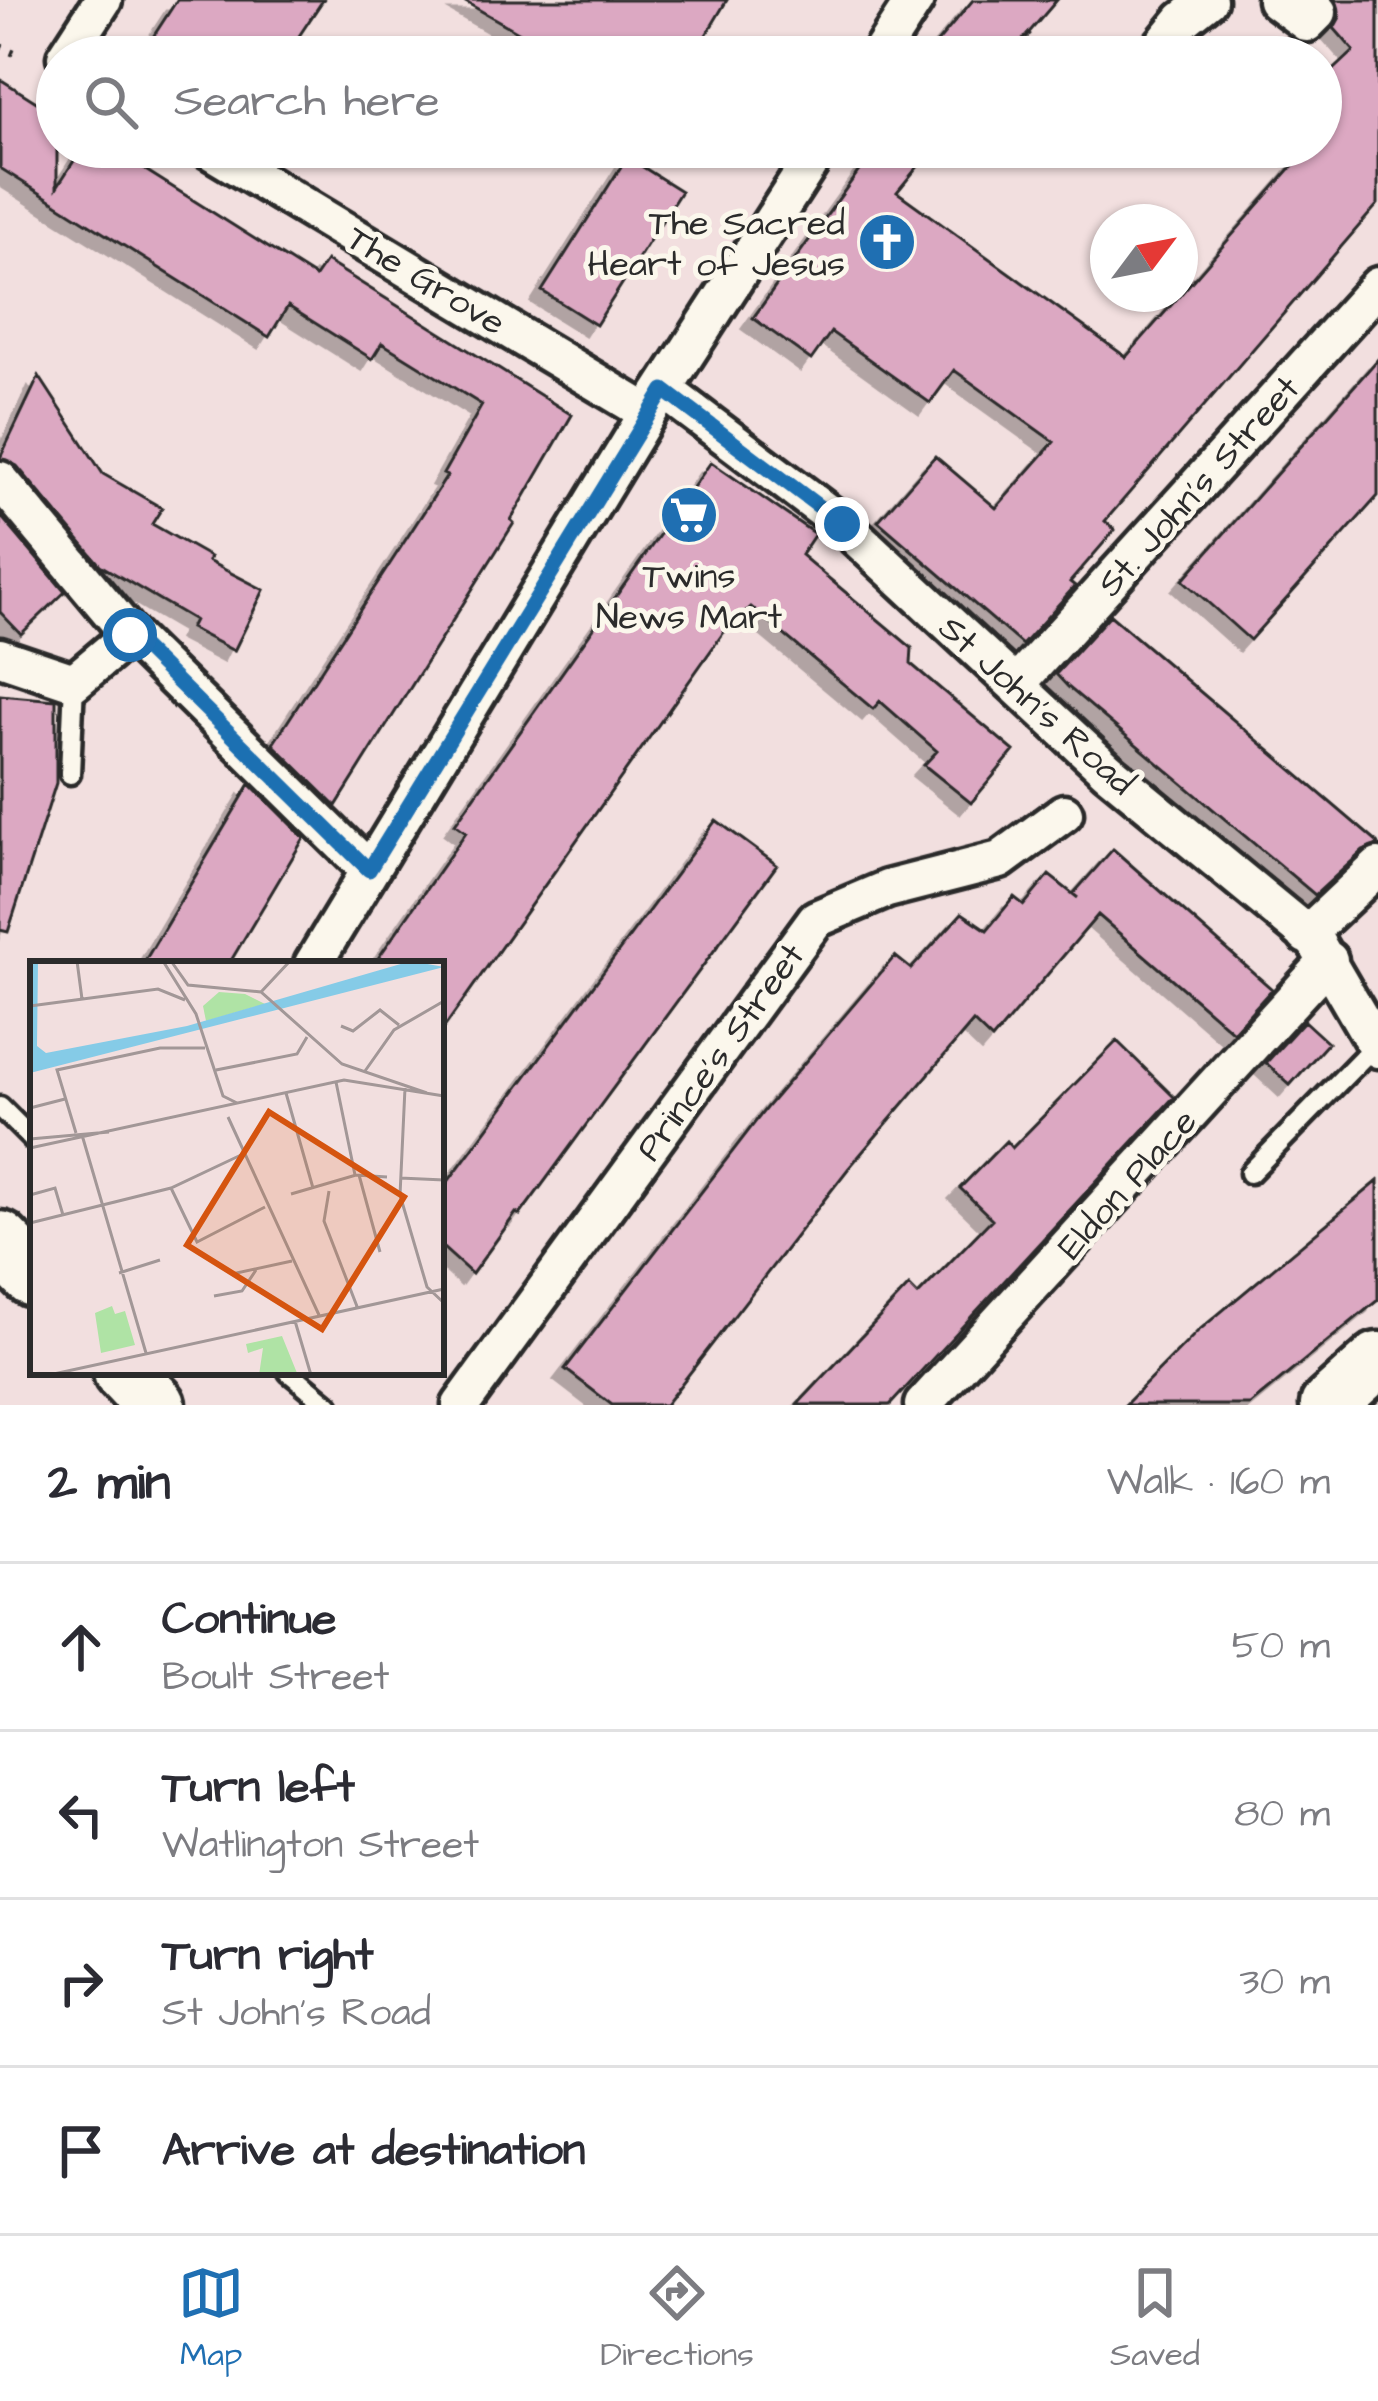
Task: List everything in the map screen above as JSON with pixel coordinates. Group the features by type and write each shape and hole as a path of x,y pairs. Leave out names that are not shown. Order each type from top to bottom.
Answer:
{"main road":[{"path":"127,1375 154,1405"}],"street":[{"path":"80,36 103,0"},
{"path":"891,36 914,0"},
{"path":"1170,36 1208,0"},
{"path":"1276,0 1307,23 1318,12"},
{"name":"The Grove","path":"242,168 656,402"},
{"path":"315,961 656,402 806,168"},
{"name":"St. John's Street","path":"1016,685 1378,286"},
{"name":"St John's Road","path":"656,402 854,536 1108,770 1318,948 1377,1046"},
{"path":"0,480 130,635 369,870"},
{"path":"0,657 74,682 130,635"},
{"name":"Prince's Street","path":"461,1405 815,919 887,889 1000,860 1064,813"},
{"name":"Eldon Place","path":"923,1405 1318,948 1378,867"},
{"path":"1328,1405 1378,1360"}],"lane":[{"path":"70,773 74,682"},
{"path":"1250,1173 1377,1046"},
{"path":"0,1107 30,1137"},
{"path":"293,1375 328,1405"}],"path":[{"path":"0,47 22,56"}],"building":[{"path":"177,0 323,0 299,36 154,36"},
{"path":"462,0 727,0 706,36 525,36"},
{"path":"973,0 1057,0 1026,36 943,36"},
{"path":"1336,0 1378,0 1378,204 1105,521 1115,530 1070,582 1075,586 1022,645 878,521 935,456 996,508 1054,442 954,370 930,403 831,332 811,360 753,318 861,168 917,168 897,192 1126,357 1165,312 1198,312 1198,274 1291,168 1342,168 1342,62 1354,51 1334,28 1340,17"},
{"path":"0,79 36,102 36,168 57,168 57,187 69,168 142,168 315,277 326,261 572,415 511,520 514,523 336,806 273,744 447,476 443,474 482,405 382,343 372,359 288,306 269,337 0,168"},
{"path":"620,168 644,168 681,191 596,325 542,291"},
{"path":"1378,359 1378,496 1250,640 1183,580"},
{"path":"39,376 103,474 162,508 152,524 264,590 234,651 190,628 194,620 100,565 17,466 0,458"},
{"path":"711,462 815,534 801,555 912,648 911,664 1014,751 971,803 924,765 937,751 880,701 873,709 751,607 724,632 444,1028 444,961 376,961 466,832 455,824"},
{"path":"0,515 65,592 21,634 0,612"},
{"path":"1110,615 1378,845 1363,851 1315,895 1068,687 1056,674"},
{"path":"0,695 56,700 56,783 8,932 0,930"},
{"path":"250,784 304,838 231,961 145,961"},
{"path":"716,820 777,865 472,1274 444,1249 444,1187"},
{"path":"1113,849 1272,989 1233,1032 1098,915 992,1040 973,1022 848,1169 665,1405 612,1405 565,1369 766,1108 895,956 911,969 962,913 987,930 1014,897 1024,905 1049,875 1078,898 1073,894"},
{"path":"1304,1021 1328,1043 1290,1085 1266,1063"},
{"path":"1117,1041 1174,1097 890,1405 797,1405 909,1286 918,1295 992,1219 960,1188 1006,1141 1012,1148"},
{"path":"1378,1181 1378,1300 1250,1405 1125,1405 1198,1331"}],"place":[{"name":"The Sacred Heart of Jesus","path":"887,242"},
{"name":"Twins News Mart","path":"689,515"}],"route":[{"path":"130,635 369,870 664,390 842,524"}]}
